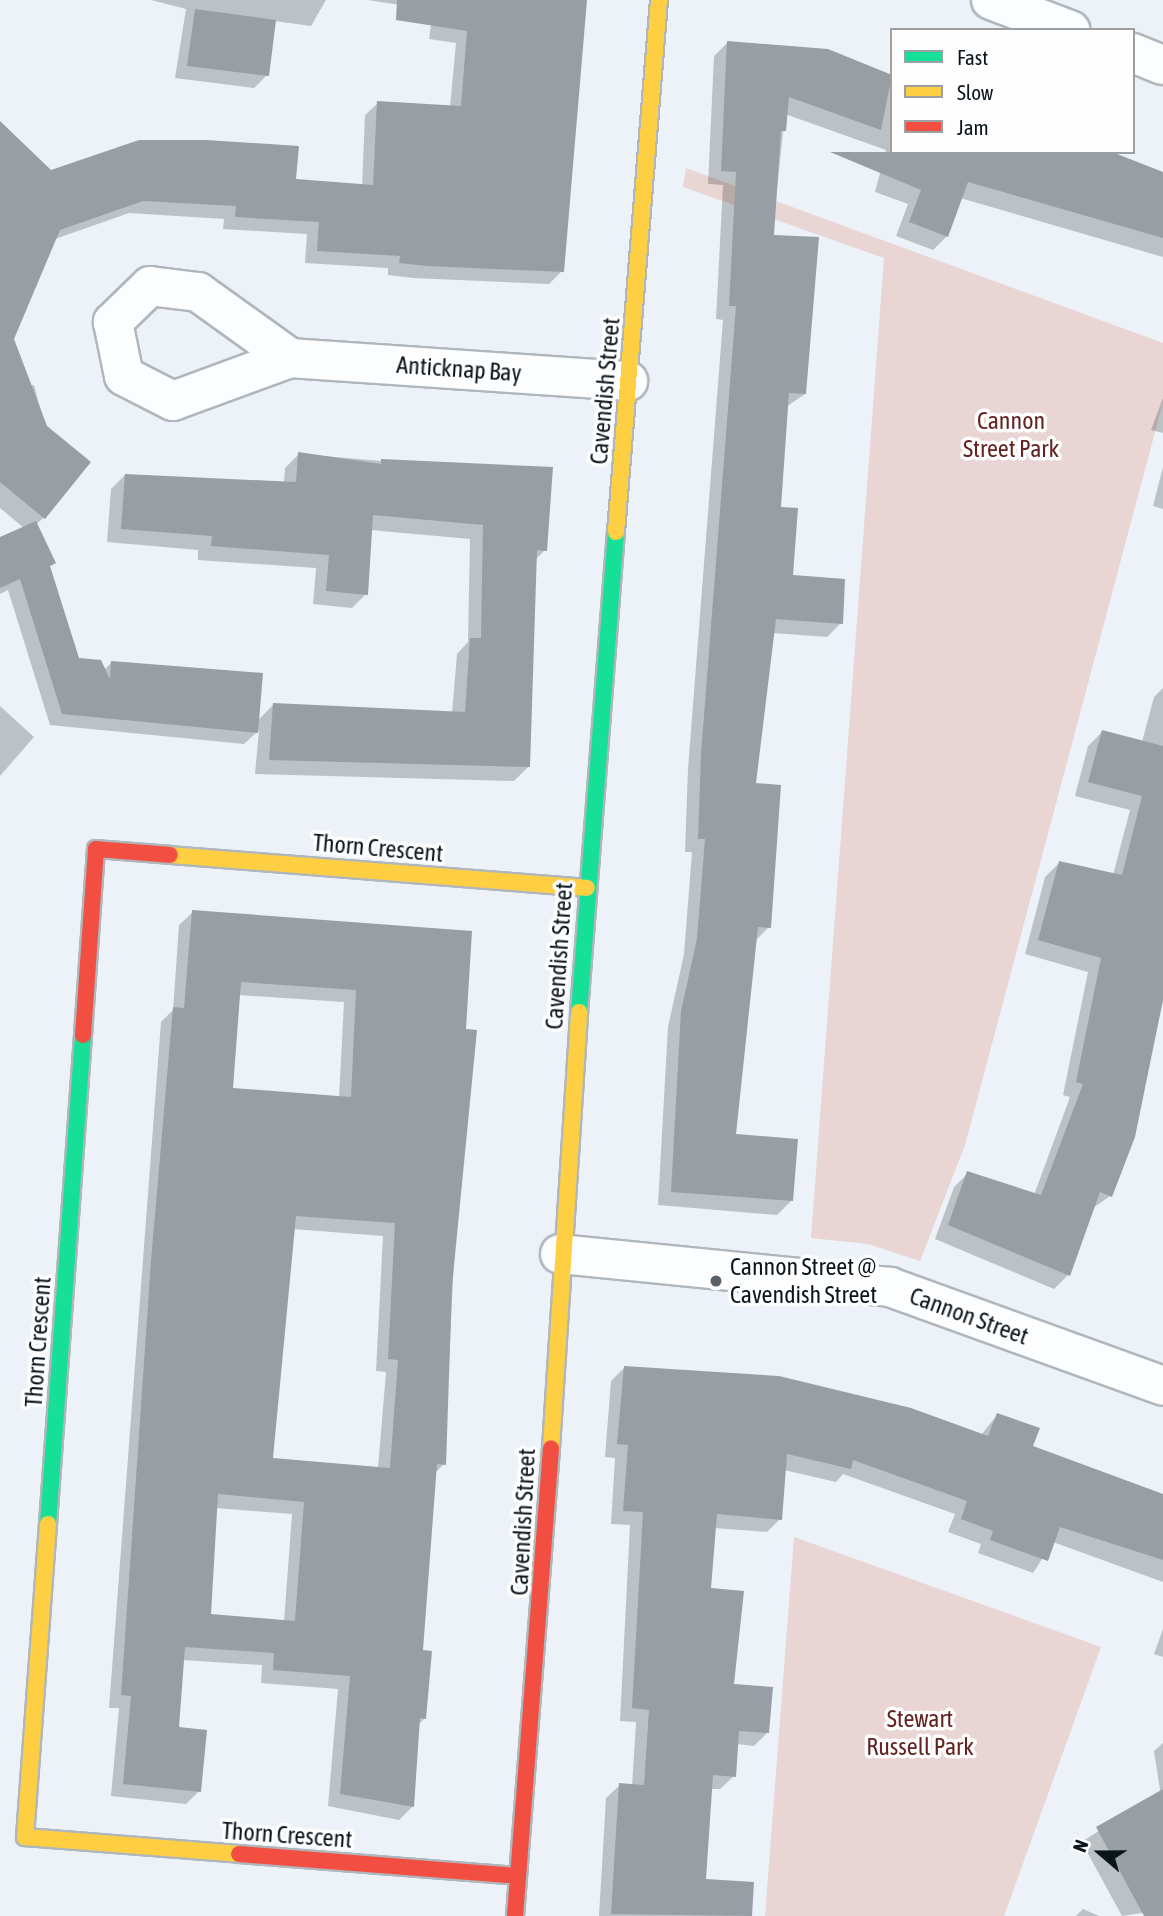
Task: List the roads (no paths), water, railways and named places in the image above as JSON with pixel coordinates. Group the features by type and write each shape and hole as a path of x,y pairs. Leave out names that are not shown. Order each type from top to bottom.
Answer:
{"street":[{"name":"Cavendish Street","path":"515,1916 544,1582 560,1254 587,888 659,0"},
{"path":"991,0 1065,28"},
{"path":"1135,54 1163,65"},
{"name":"Anticknap Bay","path":"290,358 628,381"},
{"name":"Thorn Crescent","path":"517,1876 26,1837 26,1824 96,849 587,888"},
{"name":"Cannon Street","path":"560,1254 890,1287 1162,1383"}],"place":[{"name":"Cannon Street @ Cavendish Street","path":"716,1281"}],"park label":[{"name":"Cannon Street Park","path":"1011,435"},
{"name":"Stewart Russell Park","path":"920,1733"}]}
